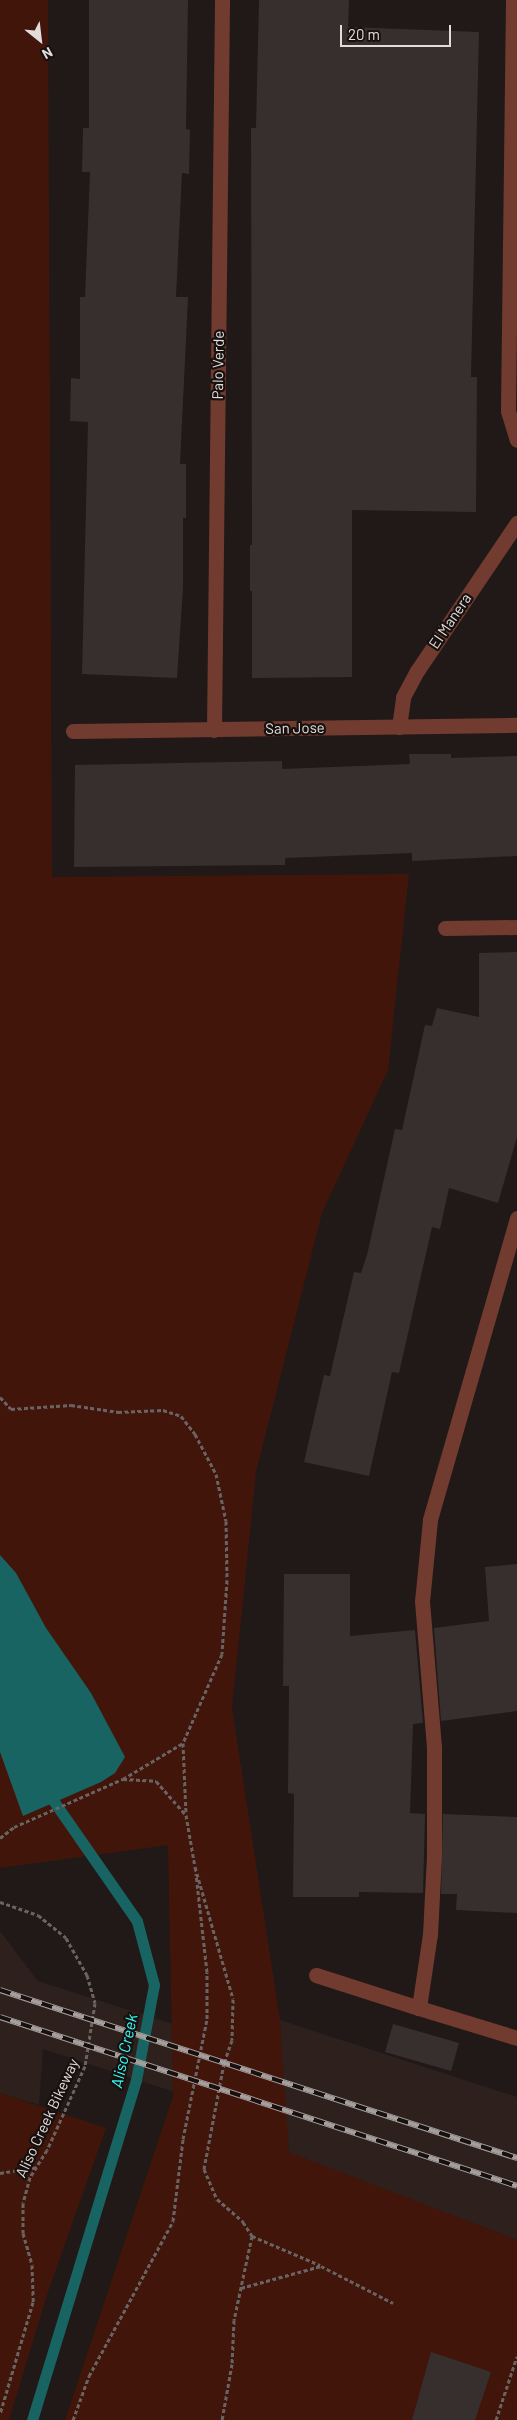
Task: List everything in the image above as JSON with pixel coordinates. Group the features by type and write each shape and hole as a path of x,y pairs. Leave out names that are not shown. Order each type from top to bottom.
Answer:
{"street":[{"name":"Palo Verde","path":"214,730 222,0"},
{"path":"513,0 508,411 517,440"},
{"name":"El Manera","path":"399,727 404,697 416,671 517,523"},
{"name":"San Jose","path":"73,731 517,725"},
{"path":"445,928 517,927"},
{"path":"418,2008 430,1934 434,1856 434,1747 422,1601 430,1520 517,1218"},
{"path":"316,1975 517,2038"}],"path":[{"path":"0,1397 11,1409 71,1405 118,1412 163,1410 181,1416 195,1434 216,1474 226,1521 227,1580 222,1654 183,1742 186,1815 192,1846 233,1999 232,2040 224,2063 204,2169 217,2199 242,2222 252,2236 321,2266 393,2303"},
{"path":"0,1838 14,1827 32,1821 123,1779 183,1742"},
{"path":"123,1779 156,1781 186,1815"},
{"path":"73,2420 88,2376 173,2221 183,2139 207,2019 207,1972 192,1846"},
{"name":"Aliso Creek Bikeway","path":"0,1902 38,1915 66,1938 87,1975 95,2003 85,2066 47,2150 30,2177 23,2203 23,2233 32,2265 33,2302 0,2414"},
{"path":"0,2173 37,2167"},
{"path":"222,2420 226,2406 241,2288 252,2236"},
{"path":"241,2288 321,2266"},
{"path":"496,2420 517,2356"}],"shaded area":[{"path":"0,0 48,0 52,877 409,874 388,1070 322,1213 256,1472 232,1708 280,2020 289,2152 517,2240 517,2420 65,2420 173,2096 168,1845 0,1868"},
{"path":"0,1931 38,1981 282,2059 280,2020 517,2097 517,2240 289,2153 287,2129 43,2049 39,2105 0,2093"},
{"path":"0,2093 106,2128 48,2292 9,2420 0,2420"}],"water":[{"path":"0,1555 16,1573 46,1628 91,1693 125,1757 115,1773 101,1782 23,1816 0,1752"}],"building":[{"path":"89,0 188,0 186,129 190,130 189,174 182,173 176,297 188,297 180,464 186,464 186,518 183,518 183,588 177,678 82,674 88,422 70,421 71,378 80,379 80,297 85,297 90,172 82,172 83,128 89,128"},
{"path":"259,0 349,0 348,27 479,32 471,377 477,377 476,512 352,510 352,677 252,678 252,591 250,591 250,545 252,545 251,128 256,128"},
{"path":"409,754 451,754 451,758 517,756 517,856 412,861 412,853 285,858 285,865 74,867 75,765 282,761 282,769 410,764"},
{"path":"517,952 517,1137 498,1203 449,1188 440,1229 432,1227 399,1373 392,1372 369,1476 304,1462 324,1375 330,1376 354,1272 361,1273 367,1255 395,1129 402,1130 425,1025 432,1026 437,1008 479,1017 479,953"},
{"path":"517,1564 517,1711 441,1721 434,1628 489,1621 485,1567"},
{"path":"284,1574 350,1574 350,1636 415,1630 423,1723 413,1724 410,1813 425,1814 423,1893 359,1892 359,1897 293,1897 294,1794 288,1793 289,1686 283,1686"},
{"path":"443,1814 517,1817 517,1913 456,1910 457,1894 441,1894"},
{"path":"393,2024 459,2043 451,2071 385,2052"},
{"path":"431,2352 491,2372 475,2420 412,2420"}],"waterway":[{"name":"Aliso Creek","path":"32,2420 136,2080 154,1985 137,1921 46,1790"}],"railway":[{"path":"0,1990 517,2158"},
{"path":"0,2017 517,2186"}]}
